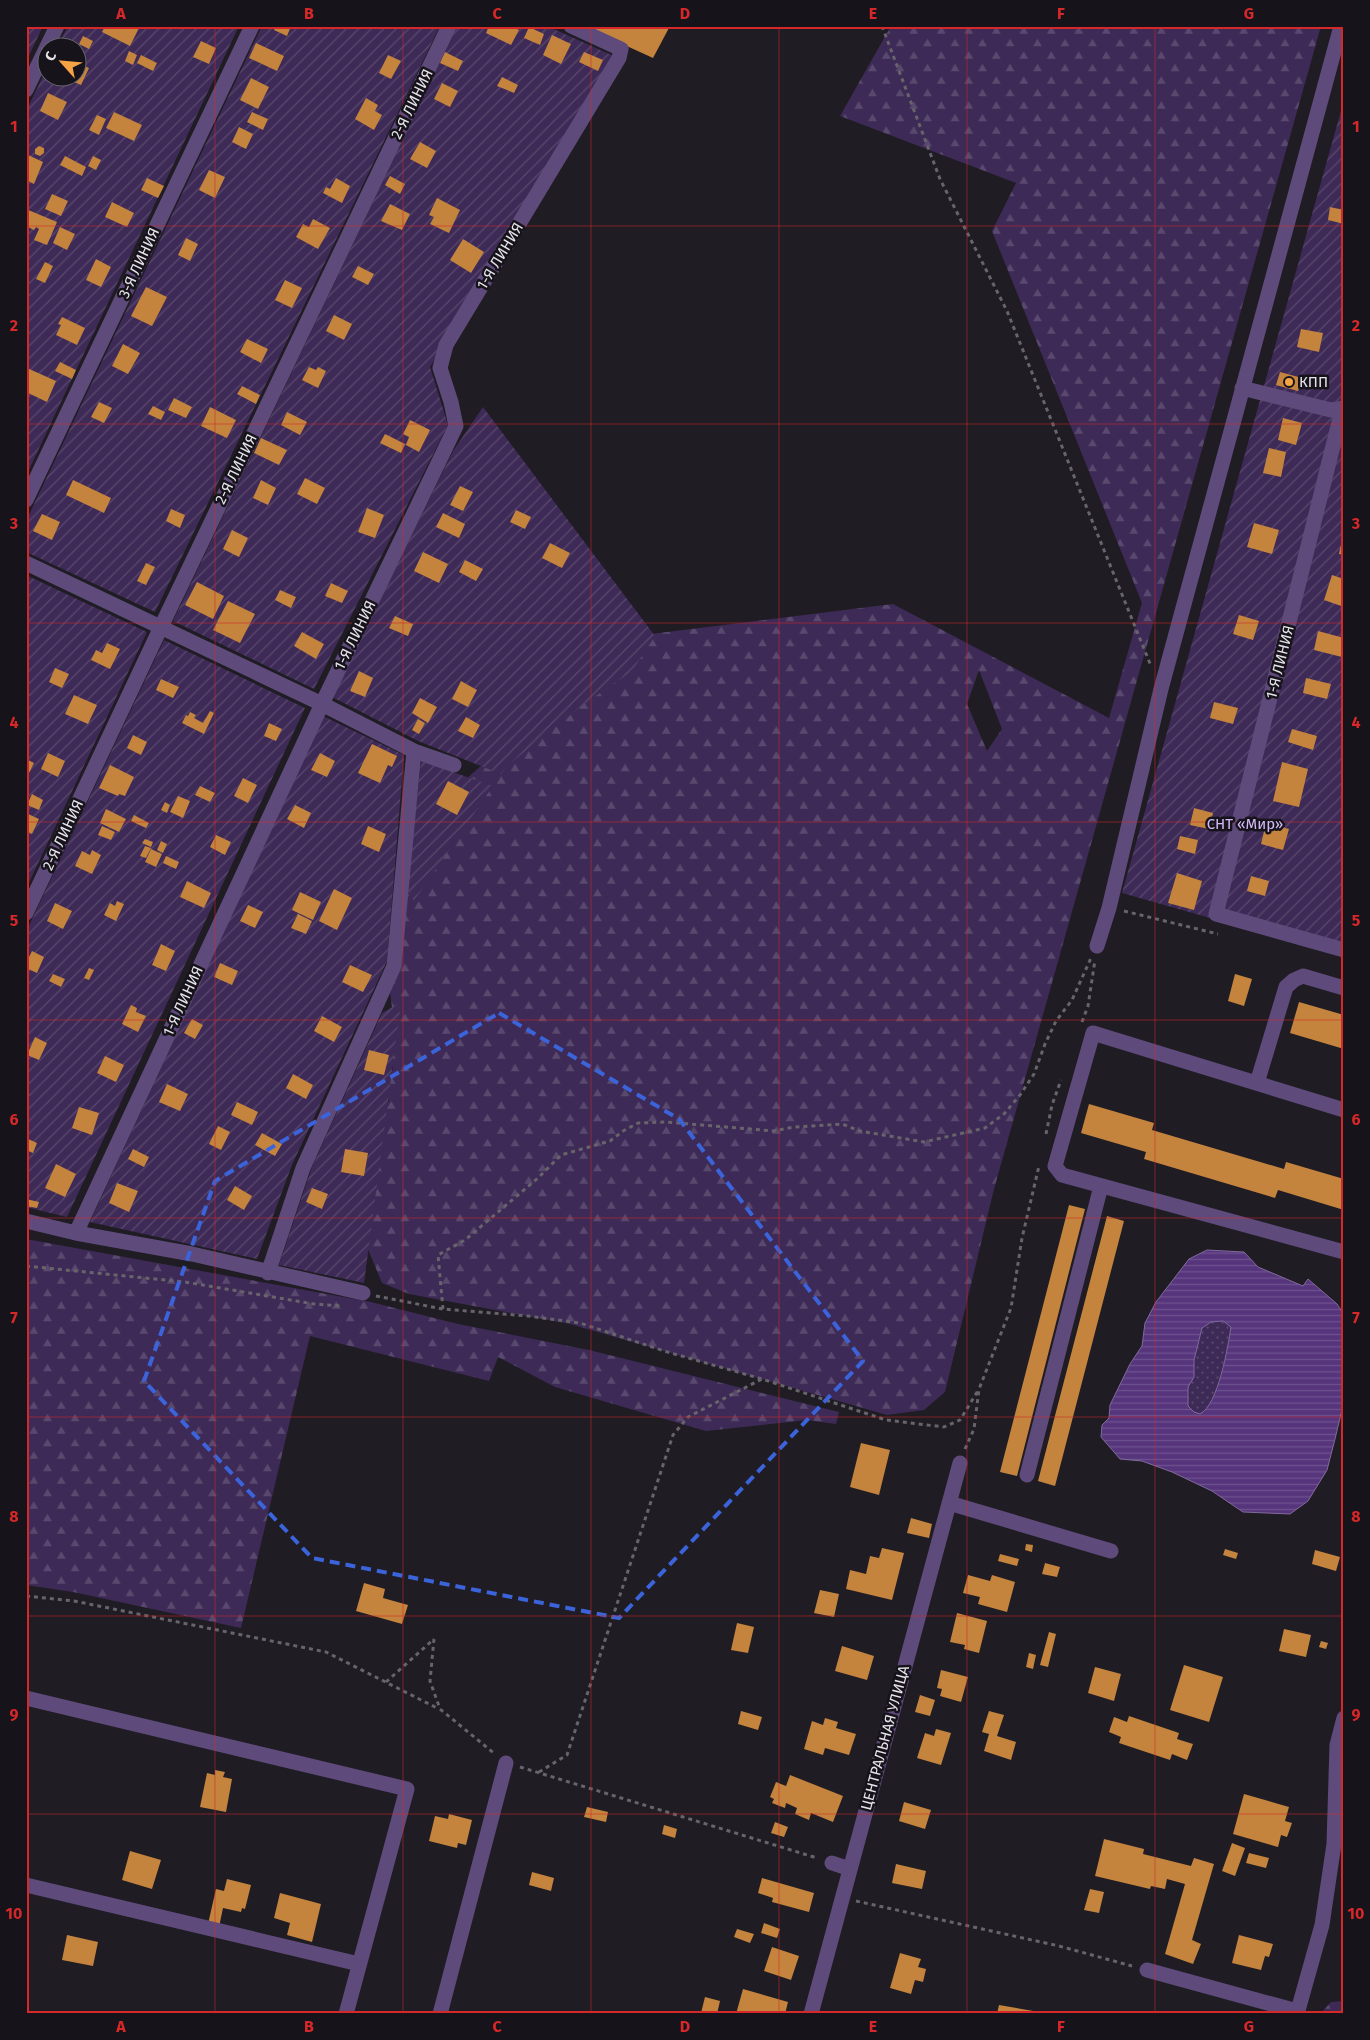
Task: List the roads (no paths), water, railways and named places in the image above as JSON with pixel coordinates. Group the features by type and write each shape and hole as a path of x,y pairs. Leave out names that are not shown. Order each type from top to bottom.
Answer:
{"street":[{"path":"26,90 57,26"},
{"name":"3-Я ЛИНИЯ","path":"26,500 252,26"},
{"name":"2-Я ЛИНИЯ","path":"26,913 449,26"},
{"name":"1-Я ЛИНИЯ","path":"76,1232 322,704 456,426 451,402 440,368 446,345 619,58 621,49 571,26"},
{"path":"1097,946 1109,908 1161,690 1341,26"},
{"path":"1242,388 1331,410 1343,409"},
{"name":"1-Я ЛИНИЯ","path":"1343,409 1216,914 1344,950"},
{"path":"26,563 322,704 414,751 454,765"},
{"path":"268,1273 303,1168 394,966 414,751"},
{"path":"1257,1083 1286,987 1294,980 1303,976 1344,988"},
{"path":"1344,1110 1093,1033 1055,1166 1062,1174 1101,1186 1344,1252"},
{"path":"1027,1475 1101,1186"},
{"path":"26,1221 192,1254 368,1297"},
{"name":"ЦЕНТРАЛЬНАЯ УЛИЦА","path":"811,2014 960,1463"},
{"path":"949,1503 1112,1551"},
{"path":"26,1698 407,1789 346,2014"},
{"path":"1147,1970 1297,2012 1322,1925 1337,1850 1340,1746 1344,1718"},
{"path":"440,2014 506,1763"},
{"path":"832,1863 850,1869"},
{"path":"26,1885 359,1964"}],"place":[{"name":"КПП","path":"1289,382"}],"park label":[{"name":"СНТ «Мир»","path":"1245,824"}]}
